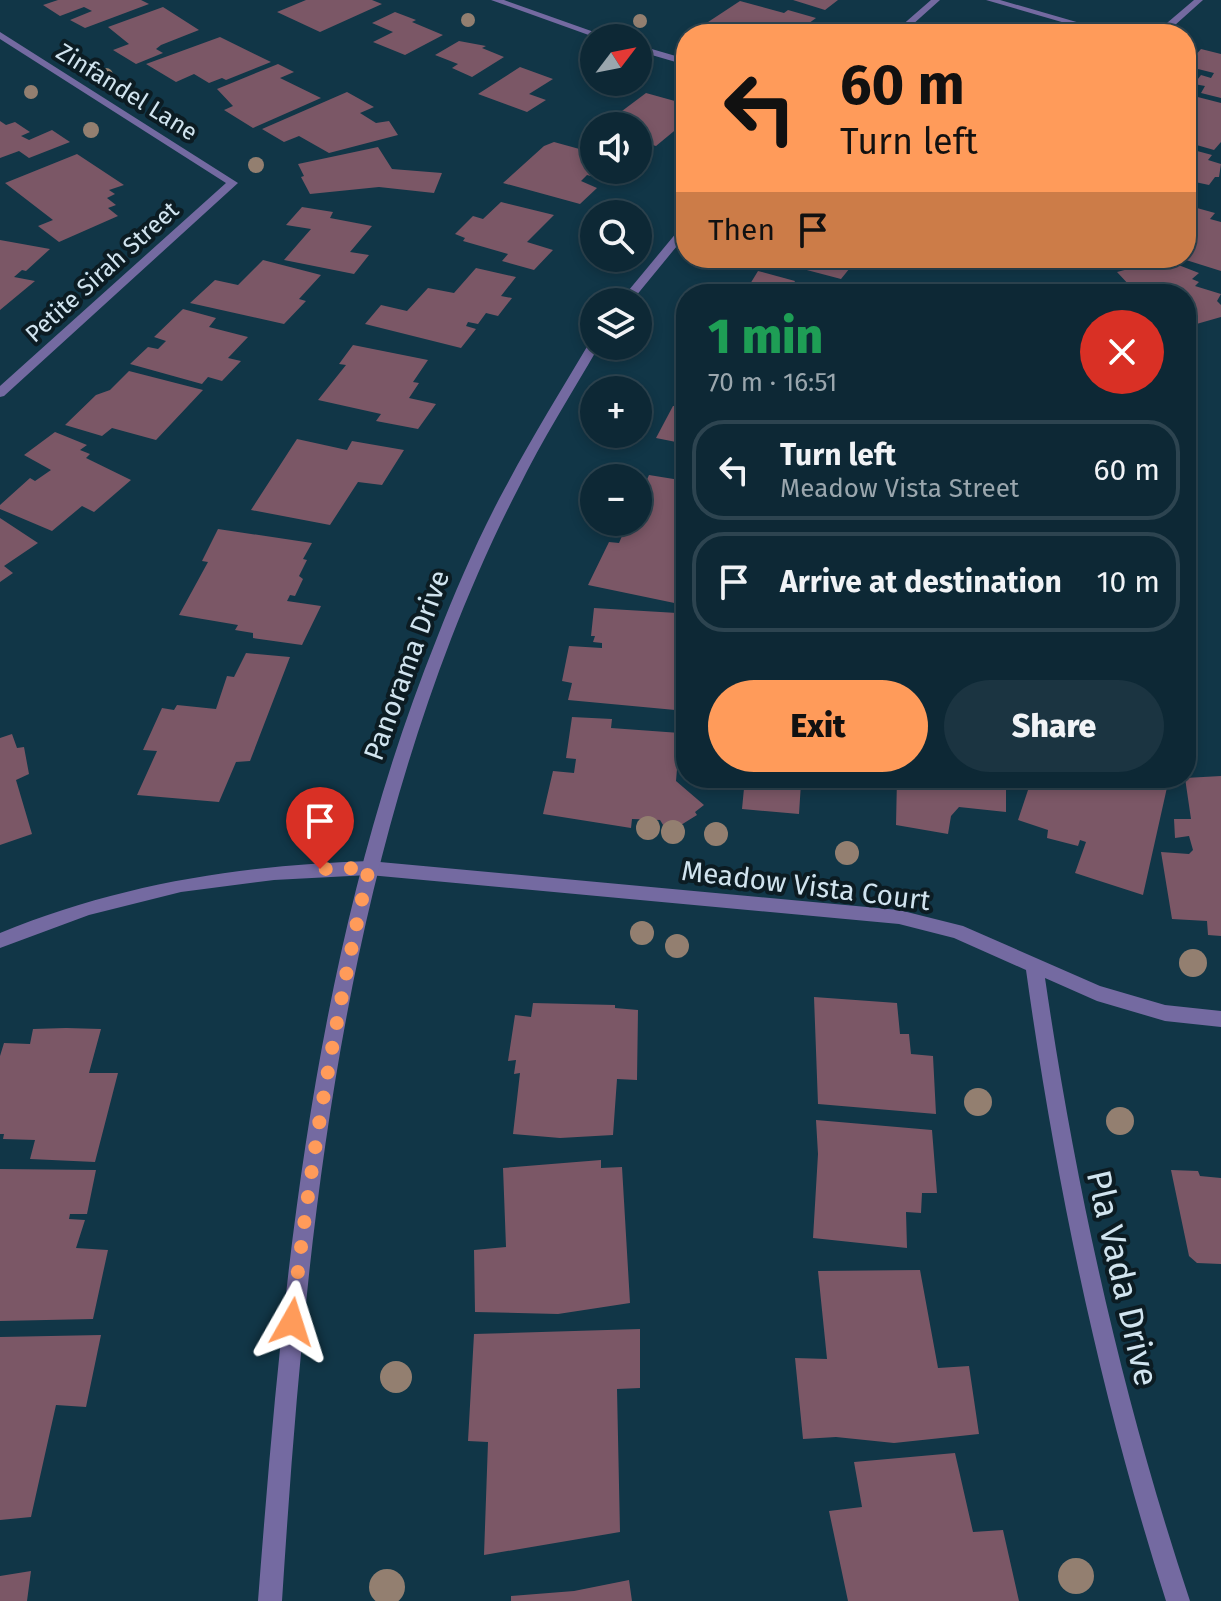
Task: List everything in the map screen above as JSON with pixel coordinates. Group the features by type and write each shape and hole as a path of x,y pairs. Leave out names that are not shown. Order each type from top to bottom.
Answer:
{"street":[{"path":"495,0 580,29"},
{"path":"908,24 936,0"},
{"path":"990,0 1077,24"},
{"path":"1171,24 1199,0"},
{"name":"Zinfandel Lane","path":"0,35 233,183"},
{"path":"652,52 676,59"},
{"name":"Petite Sirah Street","path":"0,393 233,183"},
{"path":"637,288 676,240"},
{"name":"Panorama Drive","path":"270,1601 282,1414 305,1199 335,1020 369,868 400,755 456,602 492,519 552,409 584,360"},
{"name":"Meadow Vista Court","path":"0,941 110,901 204,879 296,869 369,868 899,917 957,931 1097,993 1165,1013 1221,1019"},
{"name":"Pla Vada Drive","path":"1034,964 1055,1124 1094,1312 1156,1537 1178,1601"}],"building":[{"path":"58,0 141,0 149,4 85,28 70,20 92,11 84,7 60,16 43,5"},
{"path":"306,0 372,0 382,4 320,32 277,12"},
{"path":"793,0 838,0 825,10"},
{"path":"740,1 816,18 808,24 705,24"},
{"path":"163,7 199,30 161,45 156,49 163,53 136,64 113,50 129,44 108,27"},
{"path":"395,12 443,35 405,55 373,42 393,32 372,23"},
{"path":"220,37 271,62 226,80 222,78 209,83 194,74 176,82 146,64"},
{"path":"459,41 486,46 482,48 504,57 472,77 452,68 458,64 435,55"},
{"path":"1201,49 1221,54 1221,98 1201,93 1205,86 1196,84 1201,75 1211,78 1214,73 1196,68 1196,55"},
{"path":"278,64 294,72 280,78 321,98 253,128 224,110 233,106 217,89"},
{"path":"520,67 553,79 529,94 546,100 527,112 478,94"},
{"path":"347,92 374,107 360,113 376,123 389,121 398,135 329,153 299,136 284,142 262,129"},
{"path":"652,95 676,101 676,129 656,146 652,145 652,112 621,112 642,96"},
{"path":"1196,97 1221,103 1221,142 1214,150 1196,145"},
{"path":"0,121 6,125 15,122 30,132 21,136 29,140 52,130 70,142 29,158 19,151 0,158"},
{"path":"554,142 580,149 580,184 597,188 584,200 580,200 580,204 503,183 544,146"},
{"path":"378,147 392,169 442,173 434,193 379,187 310,194 298,164"},
{"path":"1196,151 1212,155 1208,160 1221,164 1219,177 1215,177 1209,185 1196,182"},
{"path":"77,154 124,185 109,190 115,194 107,198 116,205 108,208 118,216 59,242 38,226 53,220 5,183"},
{"path":"501,202 554,215 527,242 553,250 534,270 502,261 508,254 463,241 465,238 455,234 473,216 483,219"},
{"path":"302,207 333,212 330,218 372,226 350,252 369,255 354,274 284,260 311,229 286,225"},
{"path":"1196,208 1215,213 1210,219 1221,222 1221,271 1196,263"},
{"path":"0,240 50,249 26,271 22,270 14,277 35,281 0,310"},
{"path":"263,260 321,275 299,299 306,301 284,324 190,303 215,280 238,285"},
{"path":"476,268 516,277 501,296 512,298 498,316 486,313 478,324 468,322 466,326 476,329 461,348 365,324 381,305 407,311 428,288 454,293"},
{"path":"799,268 850,268 841,279"},
{"path":"1132,268 1186,268 1199,273 1192,279 1199,282 1196,285 1128,284 1117,272"},
{"path":"758,271 795,281 794,284 750,284"},
{"path":"1196,286 1221,294 1217,301 1221,305 1221,317 1196,324"},
{"path":"183,309 216,318 209,327 248,337 228,358 241,361 222,381 208,377 202,384 130,364 148,347 158,349 166,341 154,337"},
{"path":"353,345 428,360 413,382 419,383 409,398 436,404 418,429 376,421 381,414 318,400 346,365 339,364"},
{"path":"129,371 203,390 156,440 112,428 102,436 65,425 96,395 110,390"},
{"path":"673,406 676,406 676,442 656,438"},
{"path":"55,432 87,445 80,450 90,454 86,458 131,480 94,512 82,506 52,531 0,509 0,505 30,478 35,481 51,470 24,455"},
{"path":"297,439 347,450 352,441 404,450 382,485 358,482 330,525 251,510"},
{"path":"652,475 676,479 676,603 588,585 609,542 619,543 622,536 652,536"},
{"path":"0,518 38,543 4,566 13,573 0,582"},
{"path":"218,529 312,543 303,559 307,560 299,576 303,579 295,596 290,595 287,601 321,606 302,645 253,638 253,633 235,630 238,625 179,615 208,562 202,561"},
{"path":"594,608 676,613 676,710 568,700 572,683 562,681 569,646 602,648 602,643 593,642 595,636 591,636"},
{"path":"246,653 290,657 250,761 236,762 219,802 137,795 157,751 143,750 162,708 174,710 177,705 216,709 227,676 234,677"},
{"path":"572,717 612,719 611,728 676,733 676,788 684,788 704,805 695,812 697,815 668,833 660,820 632,819 631,828 543,814 553,771 574,773 576,759 566,758"},
{"path":"12,734 17,748 24,747 29,774 16,780 32,834 0,845 0,738"},
{"path":"1221,776 1221,936 1208,935 1207,921 1172,919 1161,852 1189,854 1193,850 1189,836 1175,838 1174,819 1191,819 1186,788 1196,788 1196,777"},
{"path":"744,788 801,788 799,814 742,809"},
{"path":"897,788 1006,788 1006,812 959,807 951,816 948,834 896,825"},
{"path":"1029,788 1167,788 1143,895 1075,873 1086,842 1080,840 1078,846 1047,838 1048,830 1018,820"},
{"path":"814,997 897,1003 900,1034 909,1034 911,1054 933,1056 936,1114 818,1104"},
{"path":"533,1003 615,1005 615,1008 638,1010 637,1080 617,1079 613,1135 560,1138 513,1134 520,1073 514,1074 516,1060 508,1061 515,1015 531,1017"},
{"path":"33,1029 101,1029 89,1073 118,1073 95,1162 30,1159 35,1140 3,1139 4,1134 0,1134 0,1056 4,1043 30,1044"},
{"path":"816,1120 932,1130 937,1193 922,1193 921,1213 906,1212 907,1248 813,1238 818,1154"},
{"path":"601,1160 601,1168 622,1167 630,1303 558,1314 475,1312 474,1250 506,1247 503,1168"},
{"path":"0,1169 96,1170 87,1214 70,1214 69,1219 85,1220 76,1248 108,1250 93,1319 0,1321"},
{"path":"1171,1170 1198,1171 1200,1176 1221,1178 1221,1264 1197,1263 1189,1256"},
{"path":"920,1270 938,1368 969,1366 979,1434 894,1443 836,1437 803,1439 795,1358 827,1359 818,1271"},
{"path":"640,1329 640,1388 617,1389 620,1532 484,1555 488,1442 468,1441 474,1334"},
{"path":"101,1335 86,1407 56,1405 31,1517 0,1520 0,1337"},
{"path":"955,1453 973,1532 1003,1530 1019,1601 848,1601 829,1511 862,1507 854,1462"},
{"path":"31,1571 27,1601 0,1601 0,1576"},
{"path":"629,1580 632,1601 511,1601 511,1596 574,1591"}],"route":[{"path":"292,1322 305,1199 335,1020 369,868 320,869"}]}
